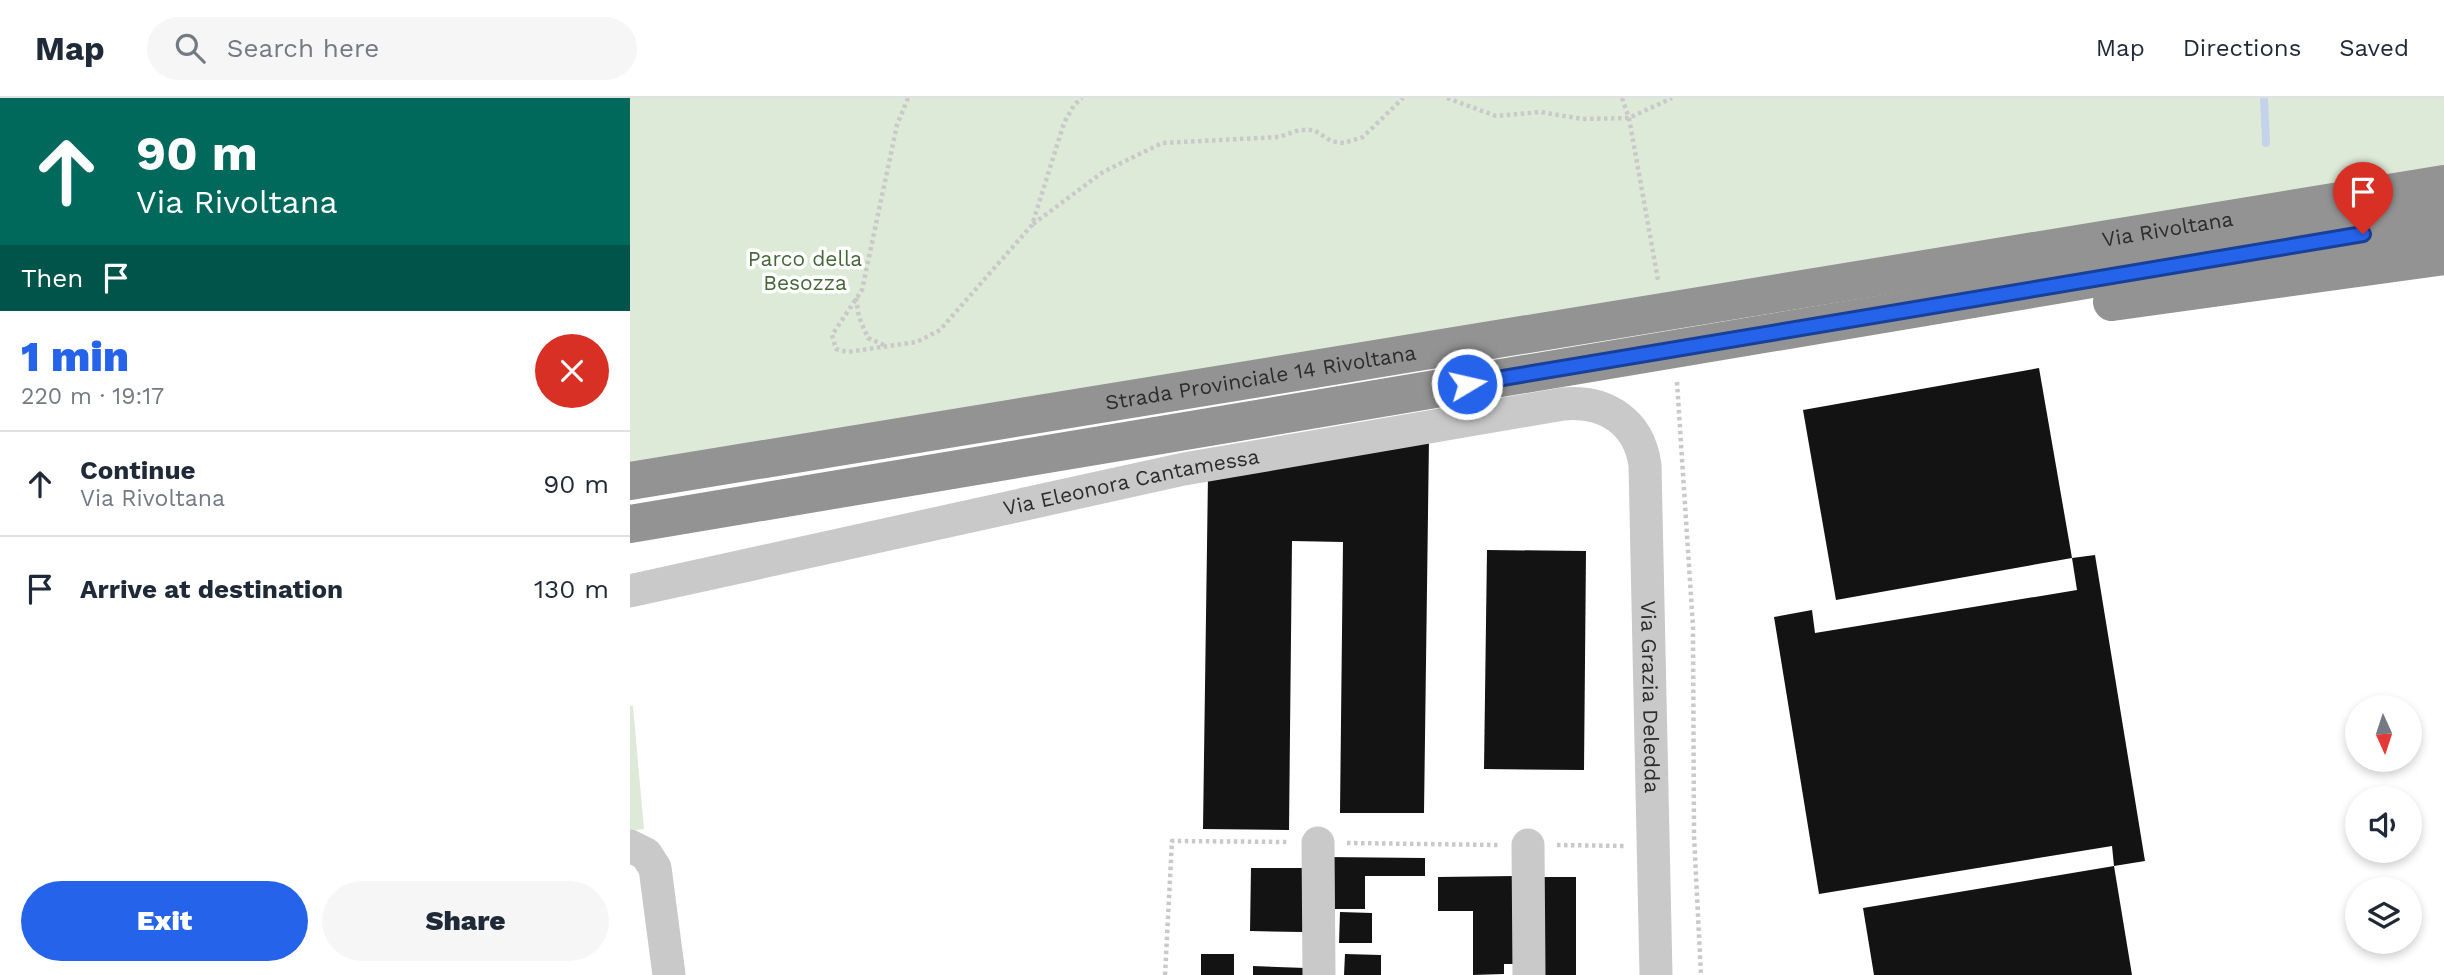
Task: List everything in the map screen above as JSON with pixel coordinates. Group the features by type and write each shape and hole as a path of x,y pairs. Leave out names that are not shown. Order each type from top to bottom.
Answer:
{"highway":[{"path":"1890,277 2016,238 2444,162"},
{"name":"Via Rivoltana","path":"1890,277 2444,184"},
{"name":"Via Rivoltana","path":"1849,320 2444,220"},
{"path":"1849,320 2013,315 2444,256"},
{"name":"Strada Provinciale 14 Rivoltana","path":"630,481 1890,277"},
{"name":"Strada Provinciale 14 Rivoltana","path":"630,524 1849,320"},
{"path":"630,533 731,507"}],"street":[{"name":"Via Eleonora Cantamessa","path":"630,591 1184,469 1563,404 1581,402 1602,407 1617,413 1628,425"},
{"name":"Via Grazia Deledda","path":"1628,425 1643,449 1645,465 1656,975"},
{"path":"1317,843 1319,975"},
{"path":"1525,845 1529,975"},
{"path":"630,846 646,854 655,868 669,975"}],"path":[{"path":"908,98 897,125 869,265 856,298 832,335 836,349 847,352 917,342 940,330 1032,225 1102,172 1162,143 1279,137 1299,130 1314,130 1331,141 1344,142 1363,137 1403,98"},
{"path":"1032,225 1064,123 1074,105 1083,98"},
{"path":"1447,98 1496,116 1541,112 1582,119 1629,118 1672,98"},
{"path":"1622,98 1632,133"},
{"path":"856,298 859,317 868,338 887,346"},
{"path":"1693,627 1694,836 1701,975"},
{"path":"1165,975 1172,841 1654,847"}],"green space":[{"name":"Parco della Besozza","path":"630,98 2444,98 2444,170 630,477"},
{"path":"630,706 633,706 644,829 630,831"}],"building":[{"path":"2039,368 2072,558 1836,600 1803,410"},
{"path":"1429,438 1424,813 1340,813 1343,542 1292,541 1289,830 1203,829 1208,475"},
{"path":"1487,550 1586,551 1584,770 1484,769"},
{"path":"2095,555 2145,861 2114,866 2112,846 1819,894 1774,617 1812,610 1815,633 2077,590 2072,558"},
{"path":"1326,857 1425,858 1425,876 1365,876 1365,909 1325,909"},
{"path":"2114,866 2132,975 1874,975 1863,908"},
{"path":"1251,868 1303,868 1303,932 1250,931"},
{"path":"1516,876 1517,964 1504,964 1504,974 1473,975 1473,911 1438,911 1438,877"},
{"path":"1538,877 1576,877 1576,975 1538,975"},
{"path":"1340,912 1372,913 1372,943 1339,943"},
{"path":"1201,954 1234,954 1234,975 1201,975"},
{"path":"1345,954 1381,955 1381,975 1344,975"},
{"path":"1253,966 1306,968 1306,975 1253,975"}],"waterway":[{"path":"2264,98 2266,143"}],"route":[{"path":"1467,384 2363,234"}]}
